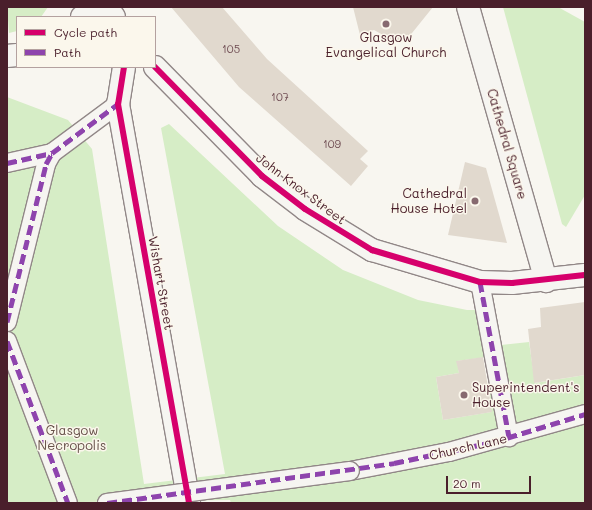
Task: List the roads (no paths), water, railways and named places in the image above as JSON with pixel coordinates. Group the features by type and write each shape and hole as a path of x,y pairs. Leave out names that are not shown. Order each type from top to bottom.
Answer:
{"street":[{"path":"83,16 95,7"},
{"path":"107,7 113,16"},
{"name":"Cathedral Square","path":"468,7 546,281"},
{"name":"Wishart Street","path":"124,68 118,104 189,503"},
{"name":"John Knox Street","path":"156,68 262,176 345,236 372,250 480,282 546,281 585,275"},
{"path":"7,163 52,153 118,104"},
{"path":"7,322 38,186 52,153"},
{"path":"480,282 509,437"},
{"path":"7,342 68,503"},
{"name":"Church Lane","path":"107,503 350,471 509,437 585,414"}],"place":[{"name":"Glasgow Evangelical Church","path":"386,24"},
{"name":"Cathedral House Hotel","path":"475,201"},
{"name":"Superintendent's House","path":"464,395"}],"park label":[{"name":"Glasgow Necropolis","path":"72,438"}]}
